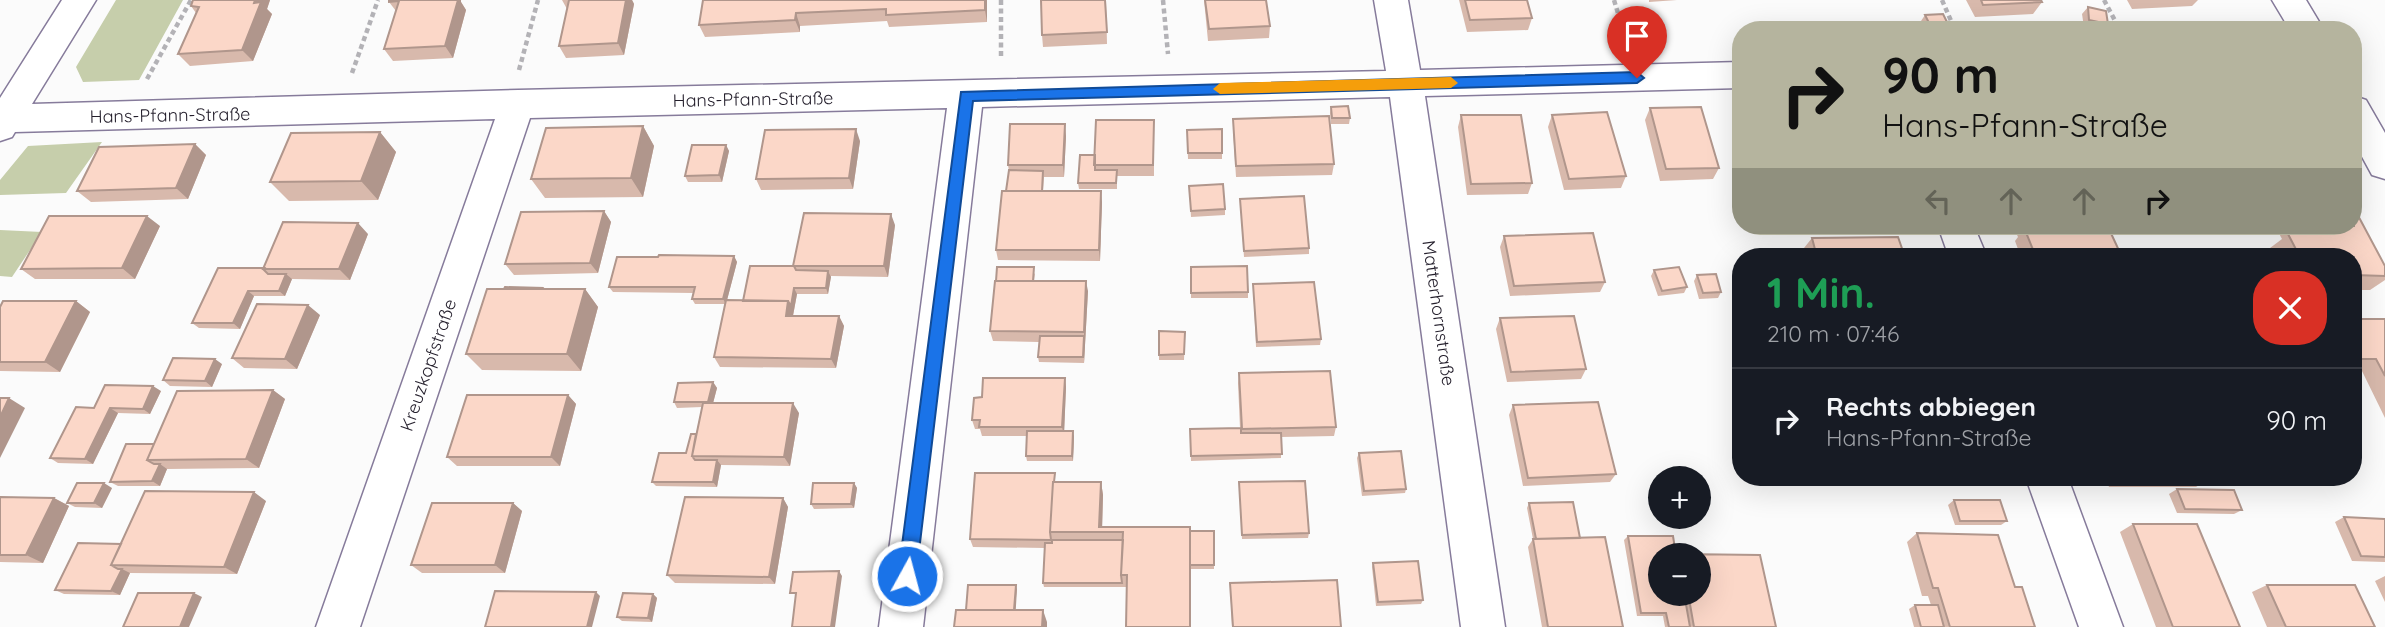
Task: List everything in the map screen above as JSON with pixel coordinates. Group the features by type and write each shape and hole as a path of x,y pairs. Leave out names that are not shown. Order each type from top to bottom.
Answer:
{"street":[{"path":"2,122 79,0"},
{"name":"Matterhornstraße","path":"1391,0 1406,84 1483,627"},
{"path":"2289,0 2302,21"},
{"name":"Hans-Pfann-Straße","path":"2,122 512,104 1732,75"},
{"path":"901,627 983,95"},
{"name":"Kreuzkopfstraße","path":"338,627 512,104"},
{"path":"2362,124 2385,165"},
{"path":"2050,486 2101,627"}],"path":[{"path":"127,116 191,0"},
{"path":"340,111 378,0"},
{"path":"512,104 538,0"},
{"path":"983,95 1001,0"},
{"path":"1163,0 1170,90"},
{"path":"1614,0 1637,78"},
{"path":"1942,0 1951,21"},
{"path":"2104,0 2115,21"}],"green space":[{"path":"116,0 183,0 139,80 83,82 76,67"},
{"path":"102,142 66,193 0,195 0,180 28,146"},
{"path":"0,230 42,232 12,277 0,276"}],"building":[{"path":"193,0 261,2 242,50 178,54 199,7 191,6"},
{"path":"389,0 458,0 445,46 384,49 399,1"},
{"path":"569,0 626,0 618,43 559,46"},
{"path":"703,0 985,0 985,10 886,15 886,9 796,13 795,20 699,25"},
{"path":"1041,0 1105,0 1107,32 1042,35"},
{"path":"1205,0 1266,0 1270,26 1209,29"},
{"path":"1465,0 1527,0 1532,18 1470,20"},
{"path":"1981,0 2041,0 2042,2 1983,5"},
{"path":"2088,7 2106,11 2108,21 2089,20"},
{"path":"1943,14 1946,21 1928,21 1925,15"},
{"path":"1348,106 1350,118 1332,118 1331,107"},
{"path":"1701,107 1719,168 1666,169 1650,108"},
{"path":"1607,112 1626,176 1569,179 1552,115"},
{"path":"1461,115 1521,115 1532,183 1471,184"},
{"path":"1329,116 1334,164 1236,166 1233,119"},
{"path":"1096,120 1154,120 1153,165 1094,165"},
{"path":"1010,124 1065,124 1063,165 1008,165"},
{"path":"643,126 631,178 531,179 546,128"},
{"path":"856,129 849,178 756,179 765,130"},
{"path":"1222,129 1222,153 1188,153 1187,130"},
{"path":"380,132 361,181 270,182 291,133"},
{"path":"195,144 176,188 77,191 99,147"},
{"path":"692,145 726,145 719,175 685,176"},
{"path":"1080,155 1095,155 1095,170 1117,170 1116,183 1078,183"},
{"path":"1009,170 1043,171 1042,191 1006,191"},
{"path":"1223,184 1225,209 1191,211 1189,186"},
{"path":"1002,191 1101,191 1099,250 996,250"},
{"path":"1304,196 1309,248 1244,251 1240,199"},
{"path":"604,211 590,263 505,264 521,212"},
{"path":"804,213 891,214 884,266 793,266"},
{"path":"49,216 147,216 122,268 21,269"},
{"path":"283,222 358,223 339,269 263,269"},
{"path":"2362,223 2385,266 2385,276 2362,275 2362,248 2295,248 2289,235 2362,235"},
{"path":"1593,233 1605,282 1514,286 1504,236"},
{"path":"2027,235 2112,235 2118,248 2032,248"},
{"path":"1898,237 1902,248 1815,248 1812,238"},
{"path":"734,256 723,299 692,299 695,287 609,287 617,257"},
{"path":"750,266 794,266 796,270 828,271 826,288 794,288 791,306 788,301 743,301"},
{"path":"1247,266 1248,292 1191,293 1191,267"},
{"path":"997,267 1034,267 1033,281 996,281"},
{"path":"1679,267 1687,287 1662,291 1654,270"},
{"path":"218,268 264,268 268,274 286,274 279,291 248,291 233,323 192,323"},
{"path":"1716,274 1721,292 1703,293 1697,275"},
{"path":"995,281 1086,281 1084,332 990,331"},
{"path":"1314,282 1321,339 1257,342 1253,284"},
{"path":"505,287 542,288 504,289"},
{"path":"487,289 585,289 567,354 466,354"},
{"path":"726,300 788,301 786,316 839,316 831,359 714,357"},
{"path":"3,301 76,301 45,362 0,362 0,307"},
{"path":"257,304 308,305 285,359 232,358"},
{"path":"1574,316 1586,369 1511,372 1500,318"},
{"path":"2362,319 2385,319 2385,376 2376,359 2362,359"},
{"path":"1159,331 1185,332 1184,354 1159,355"},
{"path":"1040,336 1084,336 1083,357 1038,357"},
{"path":"173,358 215,359 205,381 163,380"},
{"path":"1330,371 1336,427 1242,429 1239,373"},
{"path":"983,378 1065,378 1062,427 979,427 980,420 972,420 974,398 982,397"},
{"path":"713,382 708,402 674,402 678,383"},
{"path":"105,385 153,386 143,409 110,408 85,459 50,458 76,407 94,408"},
{"path":"273,390 246,459 147,460 177,391"},
{"path":"467,395 568,395 551,457 447,457"},
{"path":"0,398 9,398 0,417"},
{"path":"1598,402 1616,474 1528,478 1513,405"},
{"path":"703,403 793,403 784,457 692,456"},
{"path":"1241,428 1241,433 1281,433 1282,454 1191,456 1190,429"},
{"path":"1027,431 1073,431 1072,456 1026,456"},
{"path":"691,434 696,434 692,456 695,460 717,460 713,482 652,482 659,453 686,453"},
{"path":"126,444 154,444 147,460 160,464 152,481 110,482"},
{"path":"1401,451 1406,489 1364,491 1359,453"},
{"path":"975,473 1055,473 1051,540 970,539"},
{"path":"1305,481 1309,533 1242,535 1239,482"},
{"path":"1053,482 1101,482 1099,527 1190,527 1190,627 1126,627 1127,575 1121,575 1123,532 1050,532"},
{"path":"77,483 104,483 94,503 67,503"},
{"path":"813,483 854,483 851,504 811,504"},
{"path":"2177,489 2234,490 2242,510 2185,509"},
{"path":"145,491 254,492 224,567 111,565"},
{"path":"0,497 54,498 26,555 0,555"},
{"path":"685,497 783,498 769,577 667,575"},
{"path":"1954,500 2000,500 2007,521 1960,521"},
{"path":"1573,502 1580,538 1536,539 1529,503"},
{"path":"432,503 513,503 495,565 411,565"},
{"path":"2344,517 2385,519 2385,557 2361,556"},
{"path":"2133,524 2197,524 2240,627 2173,627"},
{"path":"1190,531 1214,531 1214,565 1190,565"},
{"path":"1917,533 1998,535 2015,587 2022,587 2035,627 1950,627 1938,588 1933,588"},
{"path":"1628,536 1673,536 1674,543 1648,543 1648,606 1686,606 1690,627 1669,627 1666,613 1641,613"},
{"path":"1605,537 1623,627 1548,627 1533,539"},
{"path":"1052,540 1123,540 1122,583 1043,583 1045,543 1052,543"},
{"path":"78,543 121,544 111,565 122,569 111,591 55,590"},
{"path":"1711,554 1760,555 1776,627 1694,627 1690,606 1711,606"},
{"path":"1418,561 1423,600 1378,602 1373,563"},
{"path":"839,571 831,627 792,627 796,593 790,593 793,572"},
{"path":"1337,580 1341,627 1233,627 1230,583"},
{"path":"968,585 1016,585 1014,610 966,610"},
{"path":"2267,585 2355,585 2375,627 2286,627"},
{"path":"495,591 596,592 587,627 485,627"},
{"path":"138,593 194,593 180,627 123,627"},
{"path":"623,593 653,594 648,618 617,617"},
{"path":"1915,605 1938,605 1944,627 1921,627"},
{"path":"956,610 1043,610 1042,627 954,627"}],"slow traffic":[{"path":"1220,89 1451,83"}],"route":[{"path":"907,576 967,96 1637,78"}]}
